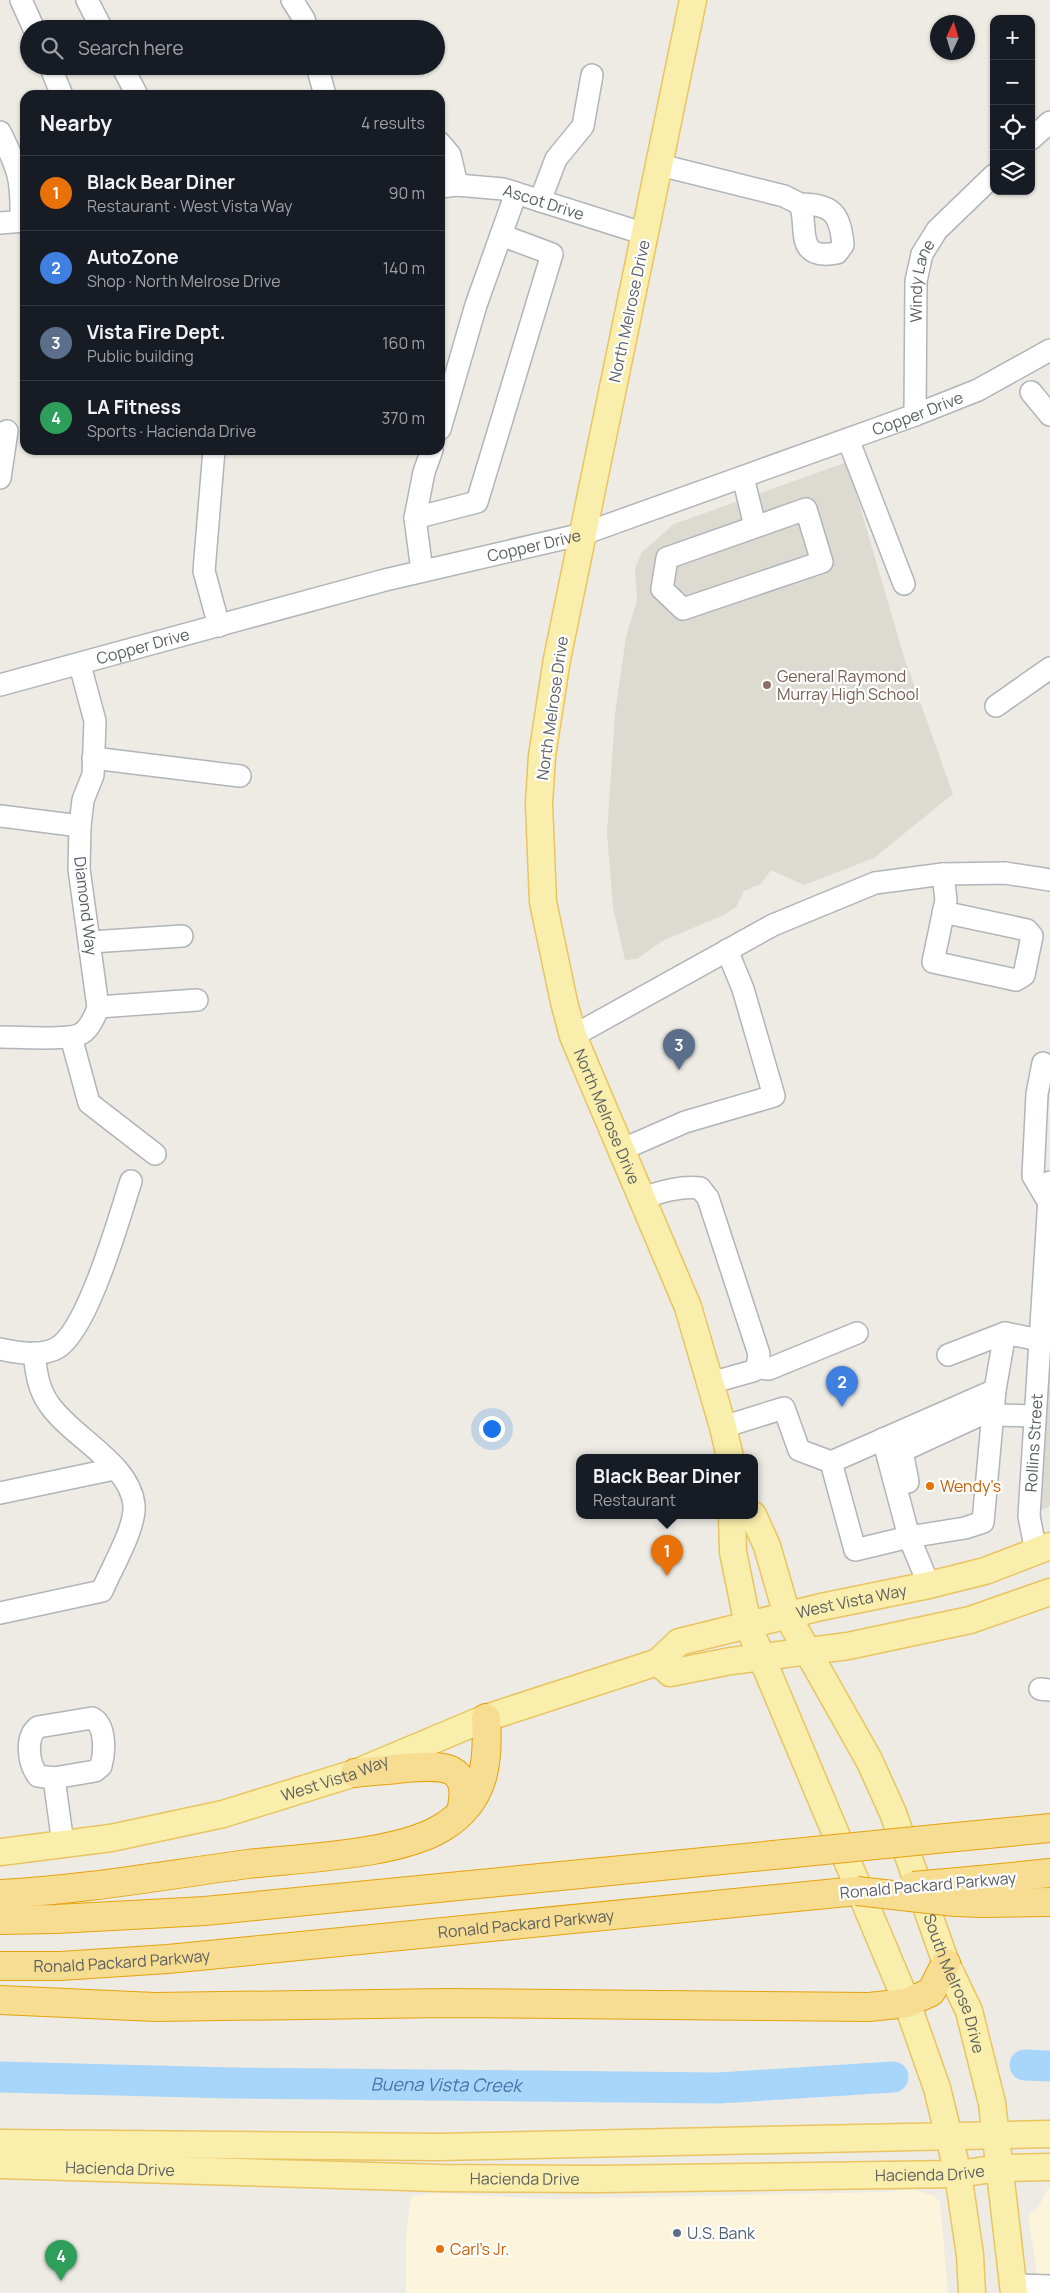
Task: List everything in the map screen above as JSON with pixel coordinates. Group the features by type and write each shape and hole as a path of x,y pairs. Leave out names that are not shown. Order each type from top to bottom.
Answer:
{"highway":[{"path":"0,1894 131,1881 368,1850 407,1842 443,1827 461,1812 476,1793 485,1773 488,1745 486,1718"},
{"path":"355,1773 438,1765 452,1770 459,1776 464,1788 461,1812"},
{"path":"0,1920 205,1911 1050,1828"},
{"name":"Ronald Packard Parkway","path":"0,1966 60,1966 168,1959 857,1891 955,1902 981,1891 1050,1873"},
{"path":"981,1891 1050,1902"},
{"path":"0,2000 155,2007 446,2003 868,2007 907,2003 932,1992 946,1962"}],"main road":[{"name":"North Melrose Drive","path":"693,0 557,659 542,756 539,804 543,902 573,1036 688,1307 729,1454"},
{"path":"732,1519 733,1552 748,1625 907,2003 937,2088 958,2174 970,2255 972,2293"},
{"path":"755,1519 767,1546 787,1615"},
{"name":"West Vista Way","path":"0,1852 111,1838 223,1814 355,1773 486,1718 658,1662 679,1642 787,1615 929,1585 985,1570 1043,1549"},
{"path":"658,1662 670,1673 731,1662 809,1653 970,1620 1050,1592"},
{"name":"South Melrose Drive","path":"787,1615 869,1760 885,1795 946,1962 969,2011 992,2103 1014,2289"},
{"name":"Hacienda Drive","path":"0,2143 439,2147 1050,2134"},
{"name":"Hacienda Drive","path":"0,2165 449,2178 600,2179 958,2174 1000,2168 1050,2167"}],"street":[{"path":"21,0 30,20"},
{"path":"86,0 97,20"},
{"path":"292,0 304,20"},
{"path":"54,75 60,90"},
{"path":"127,75 134,90"},
{"path":"319,75 324,90"},
{"path":"540,201 556,159 583,126 592,75"},
{"path":"1035,136 1050,122"},
{"path":"0,132 20,178 15,222"},
{"path":"445,149 450,155 448,186"},
{"path":"660,165 784,196 800,204"},
{"name":"Windy Lane","path":"915,415 916,281 922,254 937,230 990,179"},
{"name":"Ascot Drive","path":"448,186 503,188 645,234"},
{"path":"445,412 476,305 516,193"},
{"path":"415,518 477,502 552,254 501,235"},
{"name":"Copper Drive","path":"2,681 80,665 422,571 583,534 915,415 978,390 1050,350"},
{"path":"1031,392 1050,416"},
{"path":"0,478 7,431"},
{"path":"848,439 904,584"},
{"path":"214,455 204,571 218,626"},
{"path":"422,571 415,518 424,472 430,455"},
{"path":"743,477 755,526"},
{"path":"806,509 822,562 682,609 662,589 666,558 755,526 806,509"},
{"name":"Diamond Way","path":"80,665 95,721 93,775 83,800 79,869 98,1008"},
{"path":"996,706 1050,668"},
{"path":"93,758 240,776"},
{"path":"0,816 80,826"},
{"path":"573,1036 773,925 875,883 943,874 1005,873 1050,880"},
{"path":"943,874 946,886 944,912 933,962 1016,980 1024,975 1032,936 1026,930 944,912"},
{"path":"90,942 182,936"},
{"path":"621,1150 685,1122 774,1096 743,989 727,950"},
{"path":"0,1037 71,1037 82,1033 96,1014 98,1008 197,1000"},
{"path":"71,1037 89,1103 154,1154"},
{"path":"1048,1063 1037,1094 1033,1176 1048,1203"},
{"path":"0,1349 17,1353 34,1353 56,1348 76,1329 108,1254 131,1181"},
{"name":"Rollins Street","path":"1043,1549 1029,1516 1050,1182"},
{"path":"642,1198 679,1187 700,1188 705,1191 759,1354 757,1368 753,1372 710,1383"},
{"path":"757,1368 769,1370 858,1333"},
{"path":"831,1462 855,1550 915,1536 965,1528 983,1522 993,1405 1005,1333"},
{"path":"948,1355 1005,1333 1039,1340"},
{"path":"0,1614 102,1591 131,1525 134,1505 125,1478 49,1405 38,1380 34,1353"},
{"path":"915,1536 902,1452 993,1405"},
{"path":"723,1428 784,1408 799,1450 831,1462 883,1439 993,1405 1034,1416"},
{"path":"883,1439 929,1585"},
{"path":"0,1493 114,1469"},
{"path":"54,1778 63,1844"},
{"path":"1014,2289 1050,2286"}],"shaded area":[{"name":"General Raymond Murray High School","path":"847,462 904,657 953,794 874,858 804,885 771,870 761,884 744,891 736,907 724,915 664,940 637,959 625,960 613,908 607,833 615,714 626,637 637,600 635,568 642,552 674,524"},
{"path":"1050,1308 1050,1506 1039,1511"},
{"path":"1050,2188 1050,2293 1040,2293 1028,2216 1039,2206 1047,2190"},
{"path":"911,2189 933,2195 940,2202 948,2293 406,2293 406,2237 411,2197 431,2193 546,2199 886,2192"}],"waterway":[{"name":"Buena Vista Creek","path":"1025,2065 1050,2066"},
{"name":"Buena Vista Creek","path":"0,2077 231,2083 719,2088 893,2077"}],"place":[{"name":"General Raymond Murray High School","path":"767,685"},
{"name":"Vista Fire Dept.","path":"679,1070"},
{"name":"AutoZone","path":"842,1407"},
{"name":"Wendy's","path":"930,1486"},
{"name":"Black Bear Diner","path":"667,1576"},
{"name":"U.S. Bank","path":"677,2233"},
{"name":"Carl's Jr.","path":"440,2249"},
{"name":"LA Fitness","path":"61,2281"}]}
